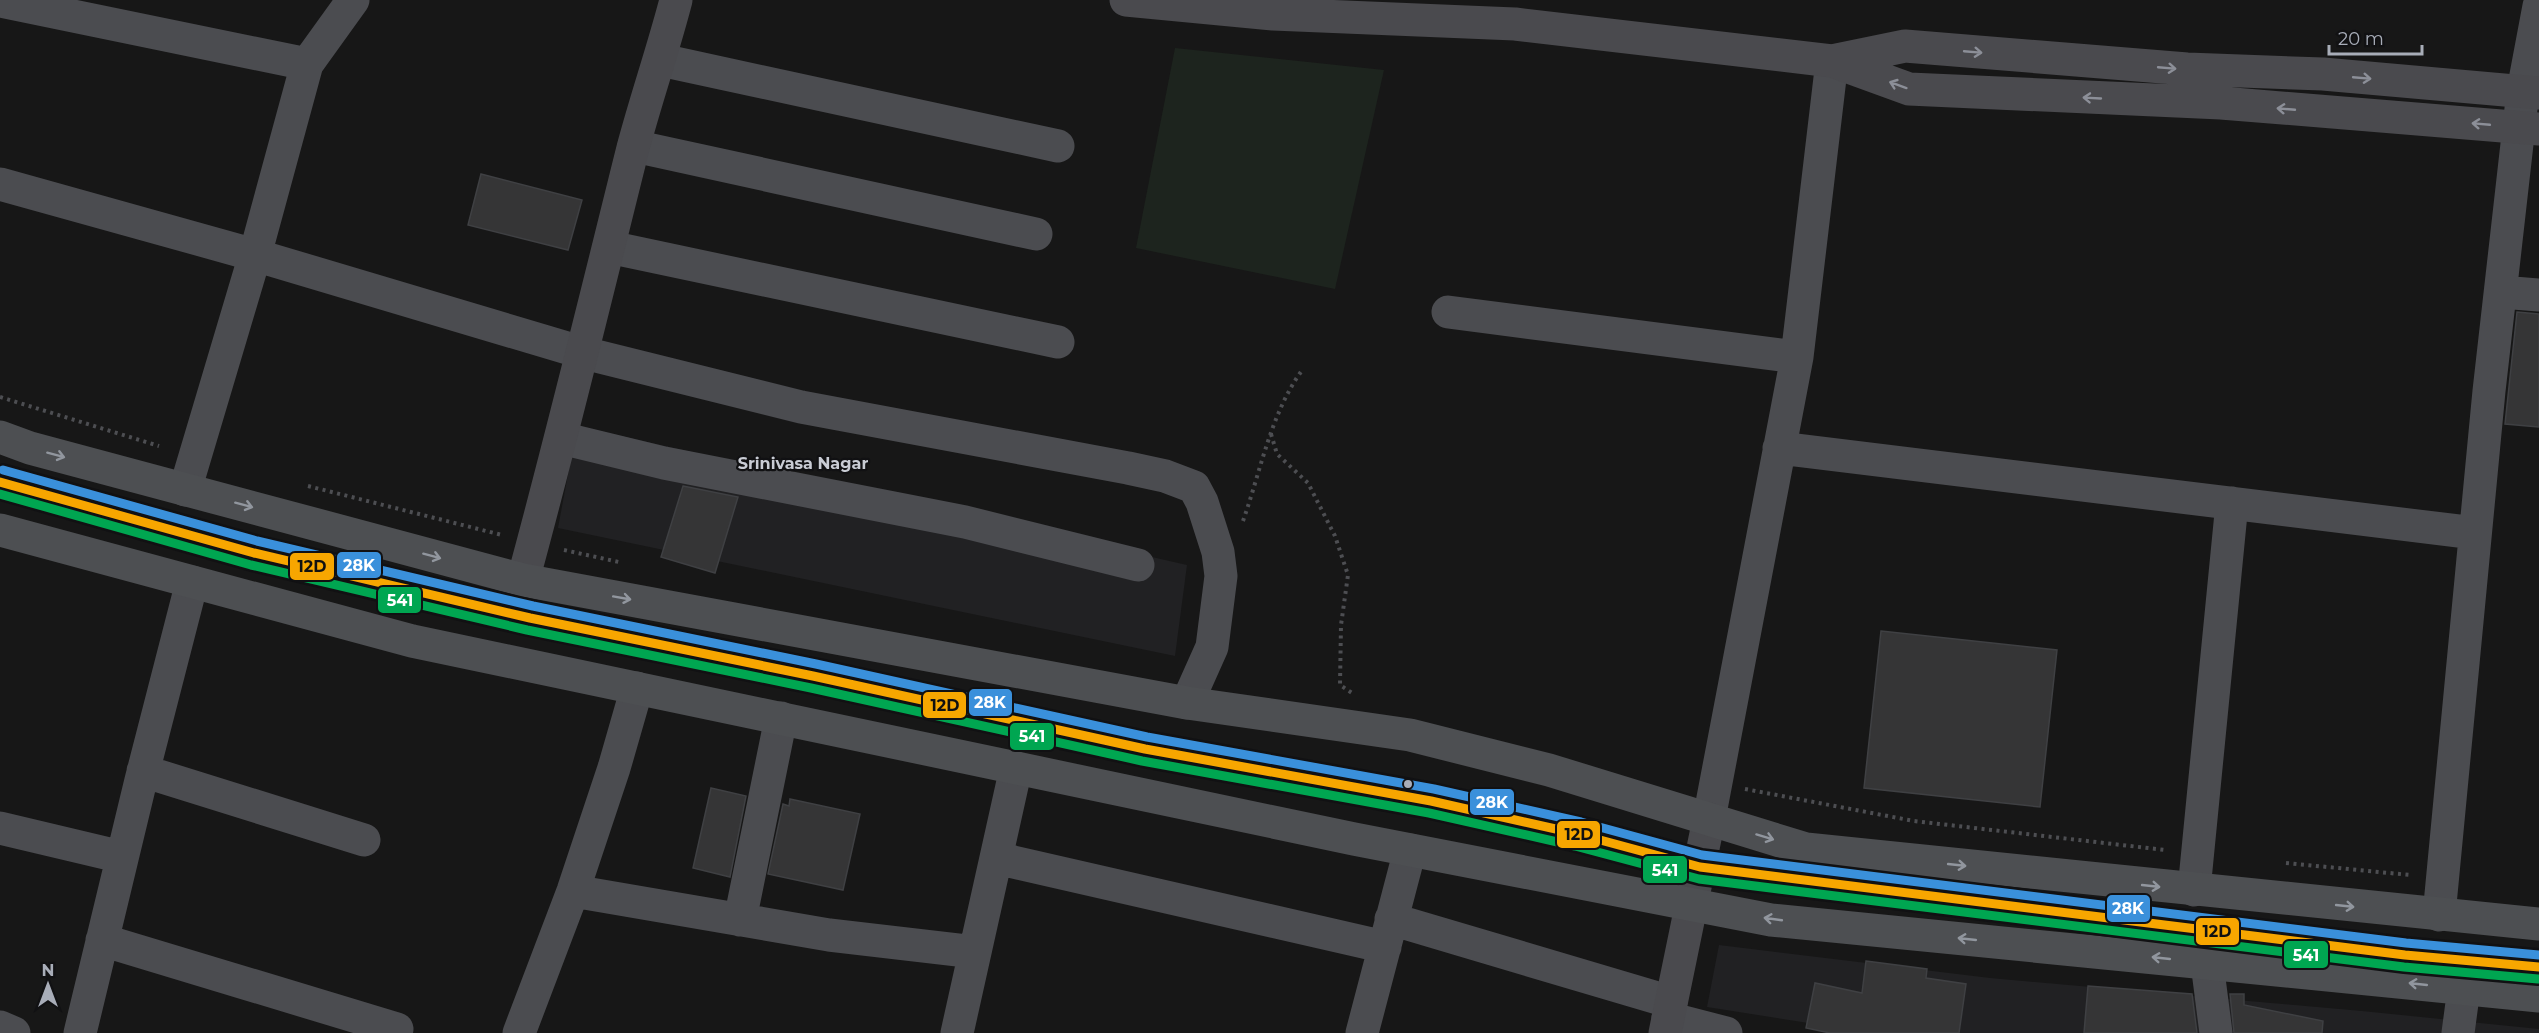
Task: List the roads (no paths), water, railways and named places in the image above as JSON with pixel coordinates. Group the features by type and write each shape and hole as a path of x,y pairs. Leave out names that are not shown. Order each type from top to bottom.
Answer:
{"main road":[{"path":"0,437 30,448 523,580 1187,703 1410,735 1549,770 1806,849 2539,924"},
{"path":"0,482 254,553 530,618 813,676 1145,749 1443,804 1578,834 1700,867 2405,955 2539,968"},
{"path":"0,530 412,641 1410,850 1771,920 2539,996"}],"street":[{"path":"185,490 255,255 307,64 353,0"},
{"path":"523,580 584,352 634,146 661,60 676,0"},
{"path":"1126,0 1274,14 1371,9 1515,24 1832,61 1909,89 2221,103 2530,128"},
{"path":"0,1 307,64"},
{"path":"2439,915 2500,292 2530,128 2539,6"},
{"path":"1832,61 1905,46 2187,69 2323,74 2531,92"},
{"path":"661,60 1058,146"},
{"path":"1668,1018 1700,867 1797,357 1832,61"},
{"path":"634,146 1036,234"},
{"path":"0,184 255,255 584,352 801,407 1165,476 1194,487 1210,523 1221,576 1212,647 1187,703"},
{"path":"609,247 1058,342"},
{"path":"2500,292 2539,295"},
{"path":"1448,312 1797,357"},
{"path":"561,438 664,463 965,522 1138,565"},
{"path":"1779,448 2475,533"},
{"path":"2194,890 2232,503"},
{"path":"80,1033 143,771 192,582"},
{"path":"519,1033 573,891 614,768 637,688"},
{"path":"740,920 780,718"},
{"path":"957,1033 1016,768"},
{"path":"143,771 364,840"},
{"path":"0,828 122,857"},
{"path":"1362,1033 1410,850"},
{"path":"996,858 1388,933 1668,1018 1726,1033"},
{"path":"573,891 829,934 975,952"},
{"path":"102,940 397,1029"},
{"path":"2207,963 2216,1033"},
{"path":"2458,1033 2464,988"},
{"path":"0,1027 14,1033"}],"district":[{"name":"Srinivasa Nagar","path":"803,463"}]}
